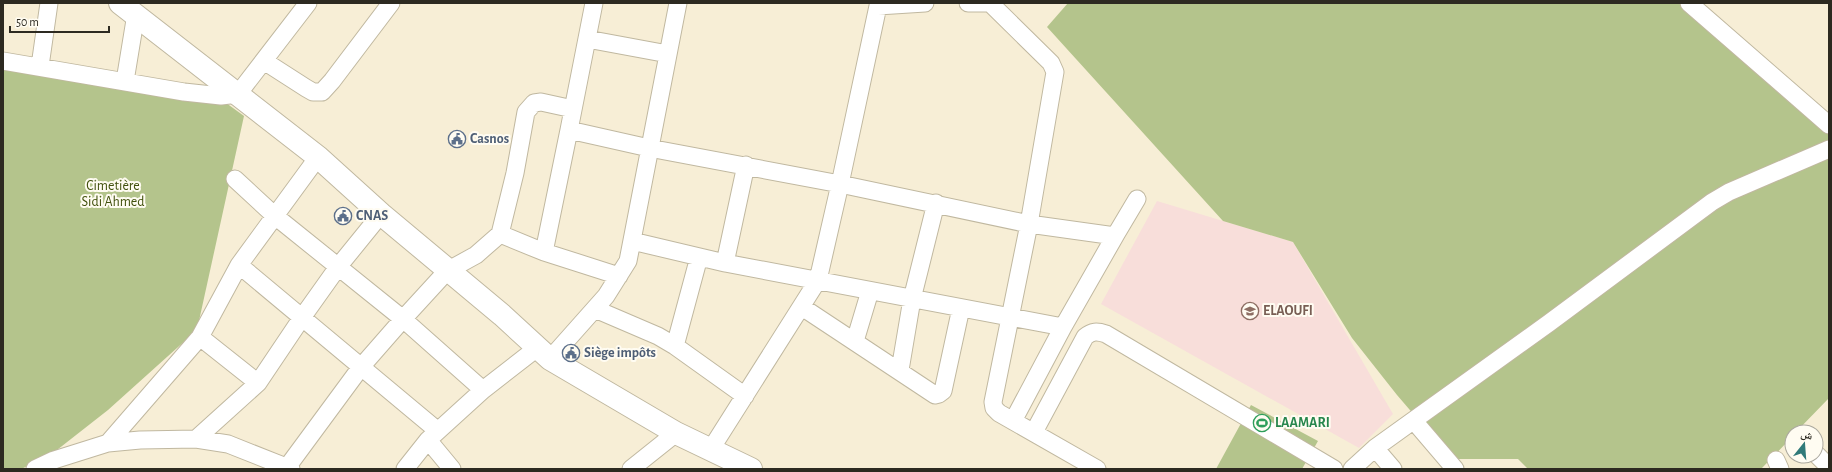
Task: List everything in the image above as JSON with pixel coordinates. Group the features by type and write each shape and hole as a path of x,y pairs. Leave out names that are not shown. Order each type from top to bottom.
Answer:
{"main road":[{"path":"121,6 238,94 318,157 447,271 502,315 543,353 676,433 751,469"}],"street":[{"path":"40,66 49,3"},
{"path":"3,61 40,66 184,92 221,96 238,94 308,3"},
{"path":"264,61 313,92 322,92 391,3"},
{"path":"544,252 594,3"},
{"path":"405,469 433,435 482,390 543,353 595,309 628,261 678,3"},
{"path":"711,449 818,280 878,5 925,3"},
{"path":"968,3 991,3 1051,63 1055,72 1029,224 993,402 994,408 999,413 1097,469"},
{"path":"1689,3 1829,125"},
{"path":"121,6 125,81"},
{"path":"587,39 668,54"},
{"path":"36,469 54,460 108,443 140,440 196,439 228,444 289,468 361,367 403,319 447,271 476,255 500,234 515,173 526,112 530,106 541,102 573,109"},
{"path":"569,130 649,148 746,165 1029,224 1115,236"},
{"path":"1352,469 1375,448 1549,323 1712,202 1729,192 1829,150"},
{"path":"108,443 200,337 238,265 318,157"},
{"path":"725,264 746,165"},
{"path":"235,179 275,216 403,319 482,390"},
{"path":"1013,421 1063,327 1138,199"},
{"path":"900,370 912,299 936,204"},
{"path":"196,439 258,383 301,318 381,214"},
{"path":"500,234 544,252 619,276"},
{"path":"632,241 725,264 818,280 1063,327"},
{"path":"675,346 699,257"},
{"path":"238,265 361,367 433,435 452,469"},
{"path":"855,341 870,291"},
{"path":"802,307 900,370 935,395 943,391 961,308"},
{"path":"595,309 652,334 675,346 745,396"},
{"path":"1034,432 1085,337 1090,332 1098,331 1106,334 1334,469"},
{"path":"200,337 258,383"},
{"path":"1414,421 1455,469"},
{"path":"631,469 676,433"},
{"path":"1375,448 1393,469"}],"shaded area":[{"path":"1157,201 1293,242 1393,414 1359,448 1101,304"}],"green space":[{"path":"1068,3 1679,3 1829,124 1829,398 1804,424 1784,424 1784,445 1761,469 1528,469 1518,459 1452,459 1397,395 1352,338 1293,242 1223,221 1047,27"},
{"name":"Cimetière Sidi Ahmed","path":"3,62 222,100 244,116 197,330 108,410 48,457 21,469 3,469"},
{"name":"LAAMARI","path":"1251,405 1318,441 1302,469 1216,469"}],"place":[{"name":"Casnos","path":"457,139"},
{"name":"CNAS","path":"343,216"},
{"name":"ELAOUFI","path":"1250,311"},
{"name":"Siège impôts","path":"571,353"},
{"name":"LAAMARI","path":"1262,423"}]}
